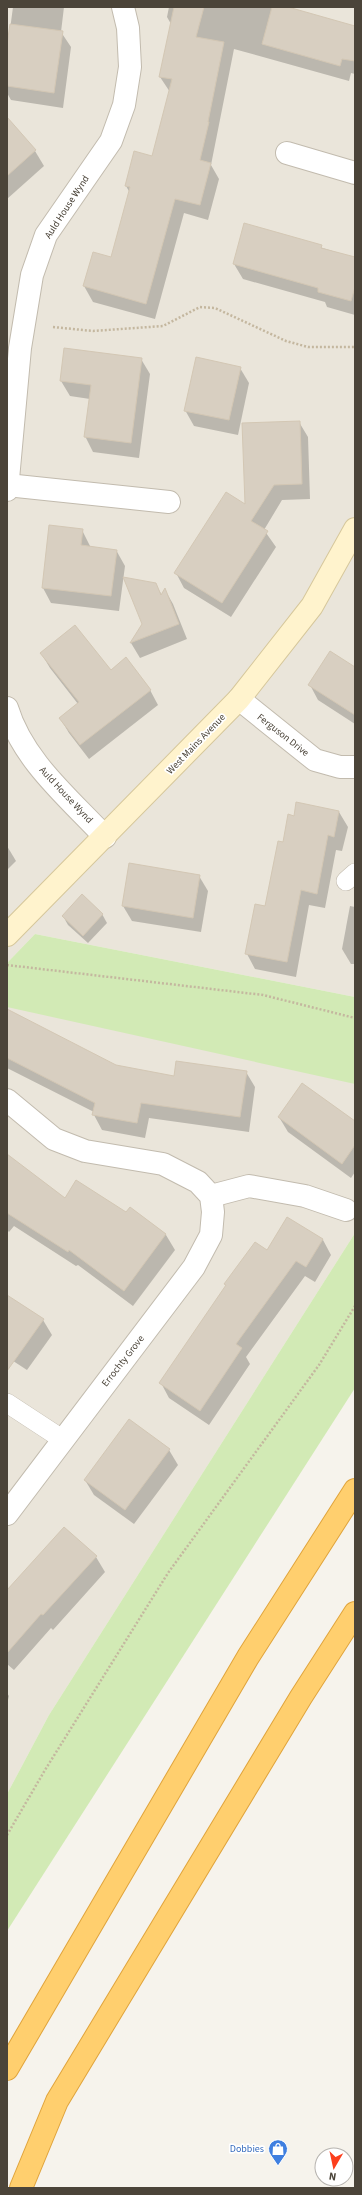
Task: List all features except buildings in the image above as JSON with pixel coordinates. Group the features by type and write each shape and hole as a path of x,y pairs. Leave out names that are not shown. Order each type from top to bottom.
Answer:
{"highway":[{"path":"7,2069 248,1657 355,1490"},
{"path":"21,2188 57,2101 301,1697 355,1613"}],"street":[{"name":"Auld House Wynd","path":"7,490 14,346 24,323 32,275 46,235 111,141 124,105 130,67 128,28 123,7"},
{"path":"286,153 355,173"},
{"path":"7,485 169,502"},
{"name":"West Mains Avenue","path":"7,936 238,699 312,606 355,529"},
{"name":"Ferguson Drive","path":"238,699 316,760 340,767 355,767"},
{"name":"Auld House Wynd","path":"7,708 25,746 46,776 105,837"},
{"path":"7,1100 54,1138 85,1151 162,1164 198,1182 212,1196 249,1186 305,1196 346,1210"},
{"name":"Errochty Grove","path":"7,1514 62,1439 194,1267 211,1235 212,1196"}],"lane":[{"path":"7,1403 62,1439"}],"path":[{"path":"24,323 93,332 130,330 164,326 200,307 215,308 286,341 308,347 355,347"},
{"path":"7,965 263,995 355,1018"},
{"path":"7,1835 44,1770 168,1573 319,1366 355,1306"}],"shaded area":[{"path":"7,7 355,7 355,997 35,934 7,963"},
{"path":"7,1006 355,1080 355,1233 49,1715 7,1794"}],"green space":[{"path":"35,934 355,997 355,1084 7,1007 7,963"},
{"path":"355,1233 355,1388 7,1931 7,1794 49,1715"}],"place":[{"name":"Dobbies","path":"278,2166"}]}
